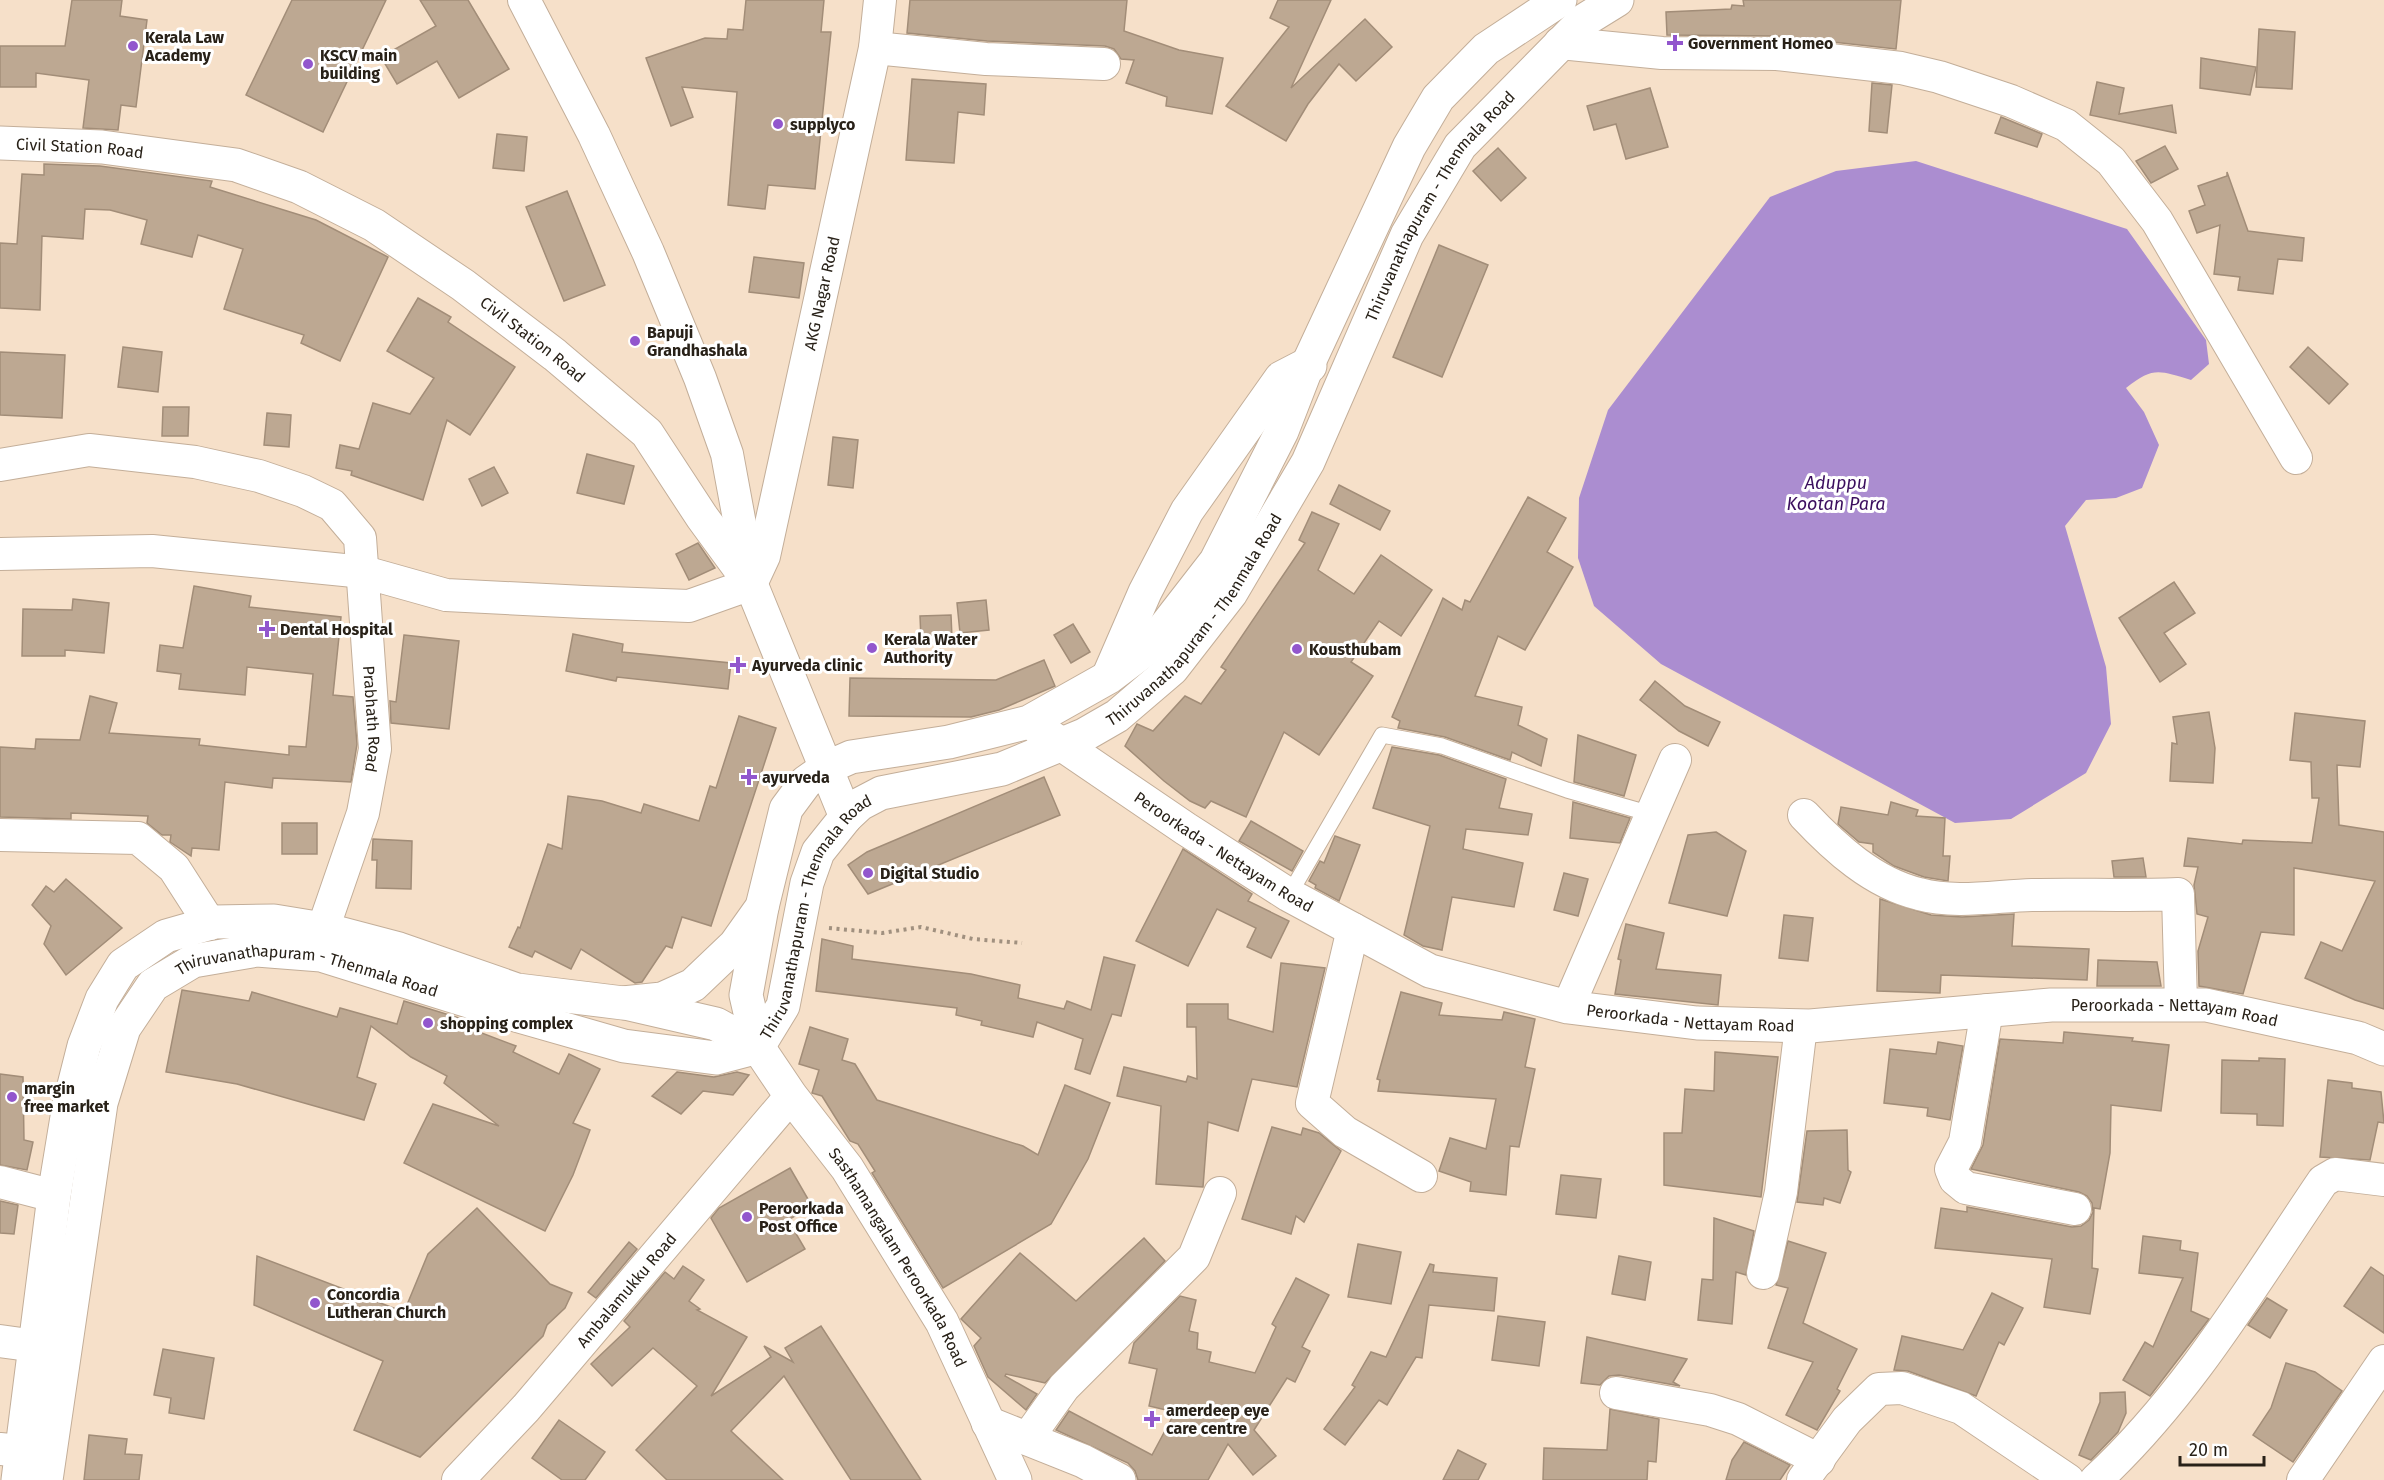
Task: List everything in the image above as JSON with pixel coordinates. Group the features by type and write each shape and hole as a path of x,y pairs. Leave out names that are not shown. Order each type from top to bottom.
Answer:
{"main road":[{"name":"Thiruvanathapuram - Thenmala Road","path":"46,1480 66,1240 124,1028 153,985 193,961 257,950 321,955 398,963 491,1008 624,1046 716,1058 758,1047 783,1006 807,884 818,852 846,817 860,804 881,793 1002,770 1084,735 1118,716 1172,669 1231,593 1308,462 1407,235 1460,146 1583,21 1617,0"},
{"name":"Thiruvanathapuram - Thenmala Road","path":"758,1047 746,995 762,907 789,803 806,782 826,768 851,758 949,742 1029,722 1109,676 1150,646 1216,561 1282,431 1308,364 1409,147 1438,98 1486,48 1549,7"},
{"path":"1549,7 1560,43"},
{"name":"Civil Station Road","path":"0,143 102,147 236,165 298,188 374,225 462,285 555,355 647,433 702,517 751,584 846,817"},
{"path":"1109,676 1145,592 1187,511 1281,378 1308,364 1343,385"},
{"name":"Peroorkada - Nettayam Road","path":"1029,722 1289,895 1430,971 1568,1007 1697,1023 1801,1026 1906,1019 2051,1005 2206,1005 2358,1038 2384,1049"},
{"path":"623,1003 662,999 693,985 735,945 762,907"},
{"path":"13,1460 36,1346 66,1240 54,1196 69,1105 84,1046 102,999 123,965 166,936 210,924 274,921 323,929 398,963 517,990 623,1003 716,1024 758,1047"},
{"name":"Sasthamangalam Peroorkada Road","path":"758,1047 791,1096 847,1168 942,1322 1015,1480"},
{"path":"988,1423 1083,1461 1119,1480"}],"street":[{"path":"0,554 152,551 364,572 446,596 689,606 751,584 727,454 700,378 643,241 594,135 524,0"},
{"name":"AKG Nagar Road","path":"751,584 764,556 875,48 880,0"},
{"path":"1560,43 1662,52 1777,54 1901,68 1939,77 2011,101 2066,125 2111,161 2157,221 2296,458"},
{"path":"875,48 986,59 1104,64"},
{"name":"Prabhath Road","path":"0,465 89,450 195,462 258,477 303,491 332,505 360,538 375,749 363,813 323,929"},
{"path":"1568,1007 1675,760"},
{"path":"1804,815 1837,850 1892,883 1919,895 1974,899 2029,895 2178,894 2181,1005"},
{"path":"0,835 138,838 174,868 210,924"},
{"path":"1353,930 1312,1103 1345,1132 1421,1176"},
{"path":"1987,1010 1965,1142 1951,1169 1955,1179 1966,1188 2076,1209"},
{"path":"1763,1273 1781,1192 1801,1026"},
{"name":"Ambalamukku Road","path":"458,1480 526,1408 791,1096"},
{"path":"2096,1480 2122,1456 2196,1366 2323,1181 2335,1174 2384,1180"},
{"path":"0,1182 54,1196"},
{"path":"1027,1439 1064,1388 1194,1257 1220,1193"},
{"path":"0,1341 36,1346"},
{"path":"2303,1480 2384,1361"},
{"path":"1617,1393 1710,1410 1738,1419 1811,1470 1847,1420 1879,1389 1902,1388 1961,1408 2068,1480"}],"lane":[{"path":"1289,895 1382,735 1442,746 1567,790 1651,814"}],"path":[{"path":"798,925 882,933 921,927 973,939 1022,943"}],"water":[{"name":"Aduppu Kootan Para","path":"1916,161 2127,229 2206,340 2209,364 2191,380 2156,372 2143,376 2126,388 2144,412 2159,445 2142,488 2116,498 2086,500 2065,526 2106,667 2111,724 2086,773 2011,819 1955,823 1661,664 1594,606 1578,558 1579,498 1608,410 1770,197 1836,171"}],"building":[{"path":"72,0 122,0 120,16 147,20 136,107 121,105 118,130 83,128 89,80 36,73 36,87 0,87 0,46 65,46"},
{"name":"KSCV main building","path":"292,0 386,0 323,132 246,95"},
{"path":"420,0 468,0 509,69 459,98 437,61 397,84 381,57 436,26"},
{"name":"supplyco","path":"746,0 824,0 821,32 831,32 815,189 768,185 765,209 728,205 737,92 682,87 693,117 671,126 646,58 705,38 727,39 728,29 743,30"},
{"path":"910,0 1127,0 1124,31 1179,50 1223,58 1212,114 1166,106 1167,97 1126,83 1134,60 1121,59 1114,49 1105,46 987,41 907,33"},
{"path":"1278,0 1331,0 1291,88 1365,19 1392,47 1356,81 1339,64 1308,104 1286,141 1226,106 1289,27 1270,18"},
{"path":"1743,0 1901,0 1896,49 1777,36 1667,35 1666,12 1731,9 1732,5 1744,6"},
{"path":"2259,29 2295,32 2292,89 2256,87"},
{"path":"2201,58 2256,67 2250,95 2200,88"},
{"path":"912,79 986,84 984,115 958,112 954,163 906,160"},
{"path":"2097,82 2124,88 2119,114 2172,105 2176,133 2090,115"},
{"path":"1872,83 1892,85 1887,133 1869,131"},
{"path":"1650,88 1668,147 1626,159 1616,124 1594,130 1587,106"},
{"path":"2001,117 2042,134 2037,147 1995,133"},
{"path":"497,134 527,137 524,171 493,168"},
{"path":"2165,146 2178,169 2151,183 2136,161"},
{"path":"1498,148 1526,178 1501,201 1473,171"},
{"path":"44,164 100,166 212,181 210,187 316,220 388,257 340,361 301,343 304,335 224,309 243,249 198,235 192,257 141,244 147,220 110,210 85,209 83,239 42,236 40,310 0,308 0,243 17,244 22,174 44,175"},
{"path":"2227,172 2248,231 2304,238 2302,261 2278,259 2273,294 2238,290 2240,277 2214,274 2220,225 2197,233 2189,211 2205,205 2198,186 2227,176"},
{"path":"567,191 605,285 564,301 526,207"},
{"path":"1439,245 1488,265 1442,377 1393,357"},
{"path":"754,257 804,263 799,298 749,292"},
{"path":"418,298 451,317 448,322 515,367 470,435 447,420 423,500 351,475 352,471 336,468 340,445 359,449 373,403 410,414 434,378 387,351"},
{"path":"123,347 162,352 158,392 118,387"},
{"path":"2308,347 2348,384 2329,404 2290,367"},
{"path":"0,352 65,355 62,418 0,415"},
{"path":"163,407 189,407 188,436 162,436"},
{"path":"267,413 291,415 289,447 264,445"},
{"path":"833,437 858,440 853,488 828,485"},
{"path":"587,454 634,466 624,504 577,493"},
{"path":"494,467 508,493 482,506 469,479"},
{"path":"1339,485 1390,511 1380,530 1330,504"},
{"path":"1528,497 1566,518 1547,552 1573,567 1525,650 1498,636 1475,696 1522,707 1518,725 1547,739 1541,766 1512,752 1510,760 1445,737 1398,728 1400,721 1392,717 1443,598 1462,610 1465,600 1470,602"},
{"path":"1312,512 1339,524 1318,570 1354,594 1381,555 1432,590 1401,636 1379,621 1351,662 1373,676 1319,755 1284,732 1246,817 1211,801 1205,808 1190,801 1164,781 1125,746 1137,724 1153,731 1185,696 1201,704 1226,670 1221,667 1305,543 1299,540"},
{"path":"698,543 715,568 689,580 676,554"},
{"path":"2174,582 2195,613 2164,633 2186,664 2160,682 2119,618"},
{"path":"194,586 251,596 249,607 341,617 333,695 353,697 357,744 351,782 273,778 272,788 225,782 219,850 192,848 191,856 170,842 171,835 162,835 147,823 148,816 71,813 71,819 0,817 0,747 35,749 36,739 80,740 90,696 117,703 109,733 200,739 199,745 289,755 289,746 306,747 313,674 247,667 245,695 179,689 181,674 157,671 160,645 183,648"},
{"path":"73,599 109,603 104,653 65,650 65,656 22,656 23,609 72,610"},
{"path":"986,600 989,630 960,633 957,603"},
{"path":"951,615 952,638 921,640 920,616"},
{"path":"1073,624 1090,652 1071,663 1054,635"},
{"path":"573,634 623,644 622,652 731,663 728,689 617,677 616,681 566,671"},
{"path":"404,635 459,641 449,729 391,723 390,701 396,702"},
{"path":"1044,660 1055,686 999,710 971,717 849,716 850,678 996,680"},
{"path":"1655,681 1685,706 1720,722 1708,746 1679,731 1640,700"},
{"path":"2209,712 2215,748 2213,783 2170,781 2172,743 2177,744 2173,717"},
{"path":"2295,713 2365,721 2360,767 2337,765 2339,825 2384,832 2384,1009 2355,1000 2305,978 2321,942 2342,951 2375,881 2294,868 2294,935 2261,932 2243,994 2199,986 2198,951 2208,917 2197,914 2194,885 2198,867 2184,866 2188,838 2242,844 2243,840 2312,843 2319,798 2312,798 2311,762 2290,760"},
{"path":"739,716 776,728 711,926 682,917 672,948 666,946 642,982 635,983 581,949 571,969 535,951 532,957 509,947 518,927 520,928 548,844 562,849 568,796 602,801 641,813 644,804 699,821 710,786 716,788"},
{"path":"1578,735 1636,755 1624,796 1574,782"},
{"path":"1392,747 1439,755 1506,779 1499,808 1532,814 1528,835 1466,829 1463,849 1523,863 1514,907 1452,897 1442,950 1423,946 1404,935 1430,826 1373,808"},
{"path":"1044,777 1060,815 868,894 848,865 867,852"},
{"path":"1573,802 1630,818 1620,843 1570,838"},
{"path":"1891,802 1918,810 1916,816 1945,818 1943,856 1950,856 1948,881 1924,877 1894,866 1873,852 1873,844 1859,842 1838,824 1841,807 1888,815"},
{"path":"1251,821 1303,851 1292,871 1239,841"},
{"path":"282,823 317,823 317,854 282,854"},
{"path":"1716,832 1746,851 1727,916 1669,903 1688,835"},
{"path":"1335,836 1360,845 1339,901 1315,888 1316,885 1309,881 1320,861 1324,863"},
{"path":"373,839 412,841 411,889 376,888 377,860 372,860"},
{"path":"1183,849 1252,894 1248,901 1289,921 1271,958 1247,947 1256,928 1217,909 1188,966 1136,941"},
{"path":"2143,858 2146,877 2114,877 2112,861"},
{"path":"1564,873 1588,879 1578,916 1554,910"},
{"path":"66,879 122,928 66,975 44,944 51,926 32,905 46,886 54,892"},
{"path":"1880,899 1931,915 1962,917 2014,914 2012,946 2089,949 2087,980 1941,975 1940,993 1877,991"},
{"path":"1784,915 1813,918 1808,961 1779,958"},
{"path":"1626,924 1664,933 1656,969 1721,975 1718,1005 1615,994 1621,960 1618,959"},
{"path":"822,939 853,946 852,959 971,974 1020,985 1018,998 1064,1009 1067,1001 1091,1010 1104,957 1135,965 1121,1016 1112,1014 1090,1074 1075,1069 1083,1039 1037,1022 1033,1037 981,1025 982,1021 956,1015 957,1008 816,991"},
{"path":"2098,960 2157,962 2161,986 2097,986"},
{"path":"1281,963 1325,968 1297,1087 1252,1079 1238,1131 1208,1122 1203,1187 1156,1184 1161,1106 1117,1096 1124,1067 1186,1082 1188,1076 1197,1079 1196,1027 1187,1027 1187,1004 1228,1004 1228,1019 1273,1032"},
{"path":"182,990 249,1001 252,992 337,1017 340,1008 397,1024 404,1001 459,1018 458,1024 516,1046 513,1052 559,1074 569,1054 600,1069 573,1123 590,1130 573,1175 545,1231 404,1163 433,1104 499,1126 444,1083 447,1076 411,1057 371,1026 357,1077 376,1084 364,1120 237,1084 166,1072"},
{"path":"1401,992 1442,1003 1439,1015 1502,1020 1504,1012 1535,1019 1525,1067 1535,1069 1519,1147 1510,1146 1506,1195 1470,1191 1471,1182 1439,1171 1450,1138 1486,1149 1496,1099 1378,1091 1380,1080 1377,1079"},
{"path":"810,1027 848,1039 842,1060 855,1064 877,1100 1023,1146 1038,1155 1065,1085 1110,1103 1088,1159 1051,1224 943,1288 872,1173 875,1171 858,1144 850,1141 822,1096 812,1093 819,1070 799,1064"},
{"path":"2064,1032 2133,1038 2132,1041 2169,1045 2161,1111 2111,1105 2110,1153 2100,1209 2094,1208 2092,1268 2098,1269 2090,1314 2044,1307 2052,1259 1935,1248 1941,1208 1967,1212 1967,1207 2072,1227 2081,1226 2089,1220 2093,1212 2092,1203 2087,1196 2079,1192 1971,1169 1983,1145 2000,1039 2063,1043"},
{"path":"1938,1042 1963,1046 1950,1120 1927,1116 1928,1108 1884,1103 1890,1049 1936,1054"},
{"path":"1715,1052 1778,1057 1761,1197 1664,1185 1664,1133 1682,1133 1685,1089 1714,1091"},
{"path":"2259,1058 2285,1059 2283,1126 2257,1125 2257,1114 2221,1113 2222,1060 2259,1061"},
{"path":"677,1072 714,1077 737,1072 749,1075 733,1095 703,1091 681,1114 652,1096"},
{"path":"0,1074 23,1077 24,1140 33,1142 27,1170 0,1165"},
{"path":"2328,1080 2352,1083 2352,1088 2381,1092 2384,1123 2378,1122 2370,1160 2320,1157"},
{"path":"1272,1127 1301,1135 1303,1128 1319,1133 1341,1151 1304,1222 1296,1216 1291,1234 1242,1219"},
{"path":"1847,1130 1848,1170 1851,1172 1840,1203 1824,1198 1823,1205 1797,1202 1807,1131"},
{"path":"790,1168 812,1206 788,1220 805,1249 747,1282 711,1218 719,1208"},
{"path":"1561,1175 1601,1179 1596,1218 1556,1214"},
{"path":"0,1201 18,1205 14,1234 0,1233"},
{"path":"477,1208 550,1284 572,1293 565,1308 547,1325 543,1336 420,1457 354,1430 383,1361 254,1305 257,1256 404,1312 428,1254"},
{"path":"1714,1218 1754,1231 1746,1275 1736,1272 1732,1324 1698,1320 1702,1279 1713,1280"},
{"path":"2143,1236 2181,1241 2180,1250 2198,1253 2191,1311 2209,1319 2150,1396 2123,1380 2145,1342 2153,1347 2183,1278 2139,1273"},
{"path":"1144,1238 1165,1261 1045,1383 1006,1374 1005,1376 1037,1394 1026,1410 988,1377 974,1346 981,1338 961,1319 1020,1253 1076,1301"},
{"path":"1788,1241 1826,1253 1803,1323 1857,1349 1837,1389 1840,1391 1817,1430 1786,1415 1813,1362 1768,1348 1788,1288 1776,1285"},
{"path":"629,1242 637,1249 596,1298 588,1292"},
{"path":"1358,1244 1401,1252 1391,1304 1348,1297"},
{"path":"1619,1256 1651,1262 1645,1300 1612,1294"},
{"path":"1430,1264 1434,1265 1433,1272 1497,1278 1494,1311 1429,1305 1422,1358 1416,1357 1387,1405 1379,1400 1345,1445 1324,1429 1355,1387 1352,1385 1371,1352 1386,1357"},
{"path":"683,1266 704,1280 689,1301 700,1309 697,1310 747,1337 711,1396 771,1357 764,1346 793,1362 785,1348 821,1326 921,1480 851,1480 784,1376 731,1431 783,1480 667,1480 636,1450 697,1386 653,1348 612,1386 591,1364 630,1327 624,1321 665,1272 674,1279"},
{"path":"2371,1267 2384,1276 2384,1333 2344,1306"},
{"path":"1296,1278 1329,1295 1302,1347 1310,1351 1295,1382 1287,1378 1254,1430 1276,1456 1253,1475 1228,1444 1208,1480 1138,1480 1135,1471 1128,1463 1056,1430 1069,1411 1152,1455 1175,1412 1149,1406 1157,1369 1129,1363 1134,1343 1180,1296 1196,1300 1189,1331 1198,1333 1197,1349 1211,1352 1209,1362 1255,1373 1276,1327 1272,1324"},
{"path":"1992,1293 2023,1308 2004,1345 1999,1342 1976,1396 1908,1371 1894,1370 1902,1336 1963,1350"},
{"path":"2267,1298 2287,1310 2270,1338 2248,1325"},
{"path":"1498,1316 1545,1322 1539,1366 1492,1360"},
{"path":"1587,1337 1687,1359 1673,1382 1680,1386 1619,1375 1609,1376 1600,1385 1581,1383"},
{"path":"163,1349 214,1358 204,1419 169,1413 171,1398 154,1395"},
{"path":"2286,1363 2315,1372 2342,1391 2293,1462 2253,1435 2271,1408"},
{"path":"2125,1392 2126,1413 2118,1432 2091,1460 2079,1455 2100,1402 2100,1393"},
{"path":"1610,1409 1659,1419 1656,1462 1648,1461 1647,1480 1543,1480 1544,1448 1607,1450"},
{"path":"559,1420 605,1452 585,1480 562,1480 532,1458"},
{"path":"89,1435 127,1439 125,1454 142,1455 139,1480 84,1480"},
{"path":"1744,1442 1790,1465 1780,1480 1726,1480 1732,1460"},
{"path":"1458,1450 1486,1464 1478,1480 1443,1480"}],"place":[{"name":"Government Homeo","path":"1675,43"},
{"name":"Kerala Law Academy","path":"133,46"},
{"name":"KSCV main building","path":"308,64"},
{"name":"supplyco","path":"778,124"},
{"name":"Bapuji Grandhashala","path":"635,341"},
{"name":"Dental Hospital","path":"267,629"},
{"name":"Kerala Water Authority","path":"872,648"},
{"name":"Kousthubam","path":"1297,649"},
{"name":"Ayurveda clinic","path":"738,665"},
{"name":"ayurveda","path":"749,777"},
{"name":"Digital Studio","path":"868,873"},
{"name":"shopping complex","path":"428,1023"},
{"name":"margin free market","path":"12,1097"},
{"name":"Peroorkada Post Office","path":"747,1217"},
{"name":"Concordia Lutheran Church","path":"315,1303"},
{"name":"amerdeep eye care centre","path":"1152,1419"}]}
